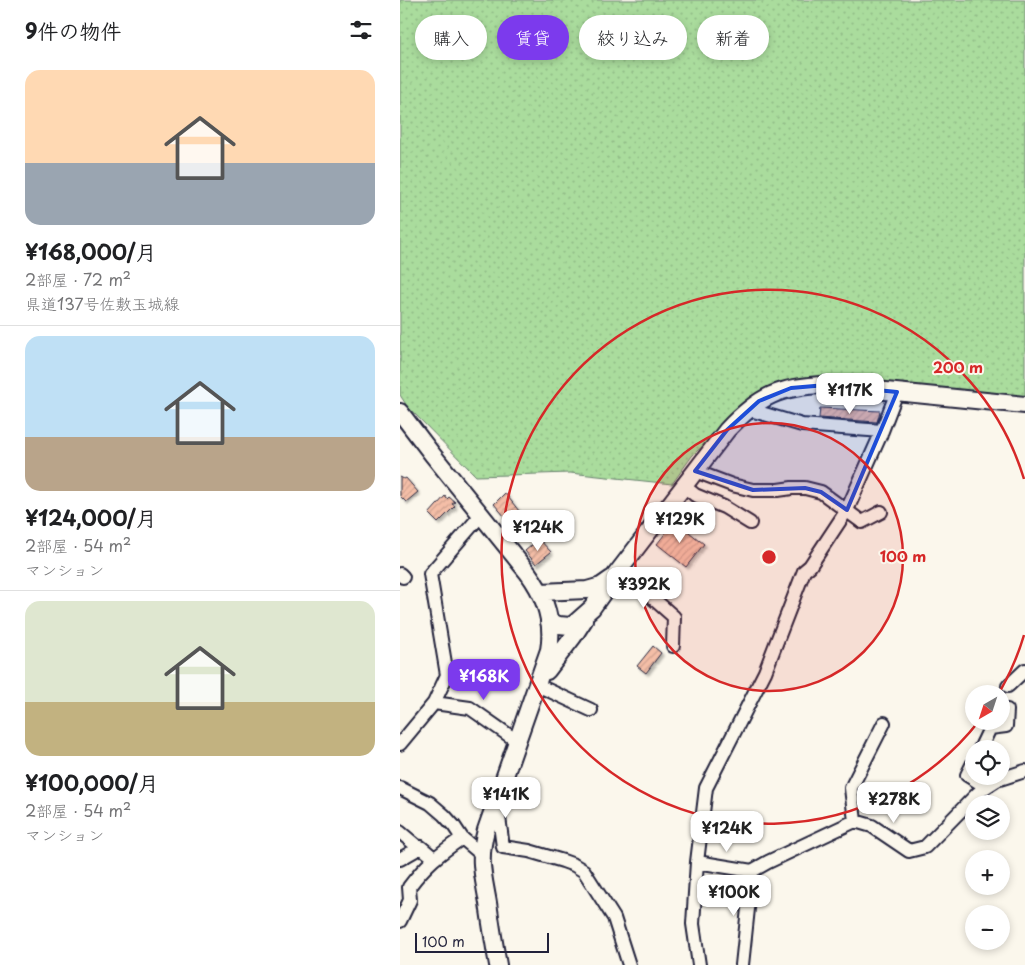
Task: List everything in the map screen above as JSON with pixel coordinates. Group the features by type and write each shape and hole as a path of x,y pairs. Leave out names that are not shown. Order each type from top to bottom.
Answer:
{"main road":[{"path":"539,681 568,644 617,573 727,430 759,401 790,388 826,385 1025,405"},
{"path":"400,412 528,574 541,592 547,610 550,633 549,650 492,812 481,854 482,874 498,965"},
{"path":"541,592 587,590 601,586 617,573"},
{"path":"549,622 566,626 573,625 592,608"}],"street":[{"path":"699,965 693,924 696,862 706,788 765,672 804,571 810,566 847,510 897,392"},
{"path":"747,410 802,425 882,431"},
{"path":"695,471 732,485 753,490 805,488 822,492 862,522 881,512"},
{"path":"684,486 695,495 724,507 750,523"},
{"path":"400,743 434,703 447,675 430,574 481,515"},
{"path":"617,573 674,617 673,646"},
{"path":"1009,685 1025,670"},
{"path":"539,681 591,710"},
{"path":"434,703 470,708 517,740"},
{"path":"856,821 852,788 884,722"},
{"path":"696,862 752,871 856,821 872,826 909,851 925,847 978,793 996,780 1025,771"},
{"path":"400,788 430,803 444,815 462,838 481,854"},
{"path":"492,812 499,817 503,847 529,851 563,861 574,865 584,872 614,918 629,965"},
{"path":"400,832 434,858"},
{"path":"400,920 410,900 409,887 420,872 434,858 462,838"},
{"path":"400,859 419,848"},
{"path":"743,965 752,871"}],"highlighted area":[{"path":"826,385 897,392 847,510 821,492 805,488 753,490 695,471 727,430 759,401 791,388"}],"green space":[{"path":"400,0 1025,0 1025,396 828,377 783,382 761,390 742,403 692,456 672,484 570,473 476,476 407,406 400,395"}],"building":[{"path":"820,408 880,411 877,422 819,418"},
{"path":"400,477 406,478 418,492 406,502 400,496"},
{"path":"505,493 526,520 513,536 506,527 510,523 494,504"},
{"path":"445,496 447,499 449,497 455,502 452,504 455,506 438,523 429,514"},
{"path":"675,521 704,544 686,567 657,544"},
{"path":"539,539 551,552 536,564 525,551"},
{"path":"653,646 661,653 646,673 637,666"}]}
